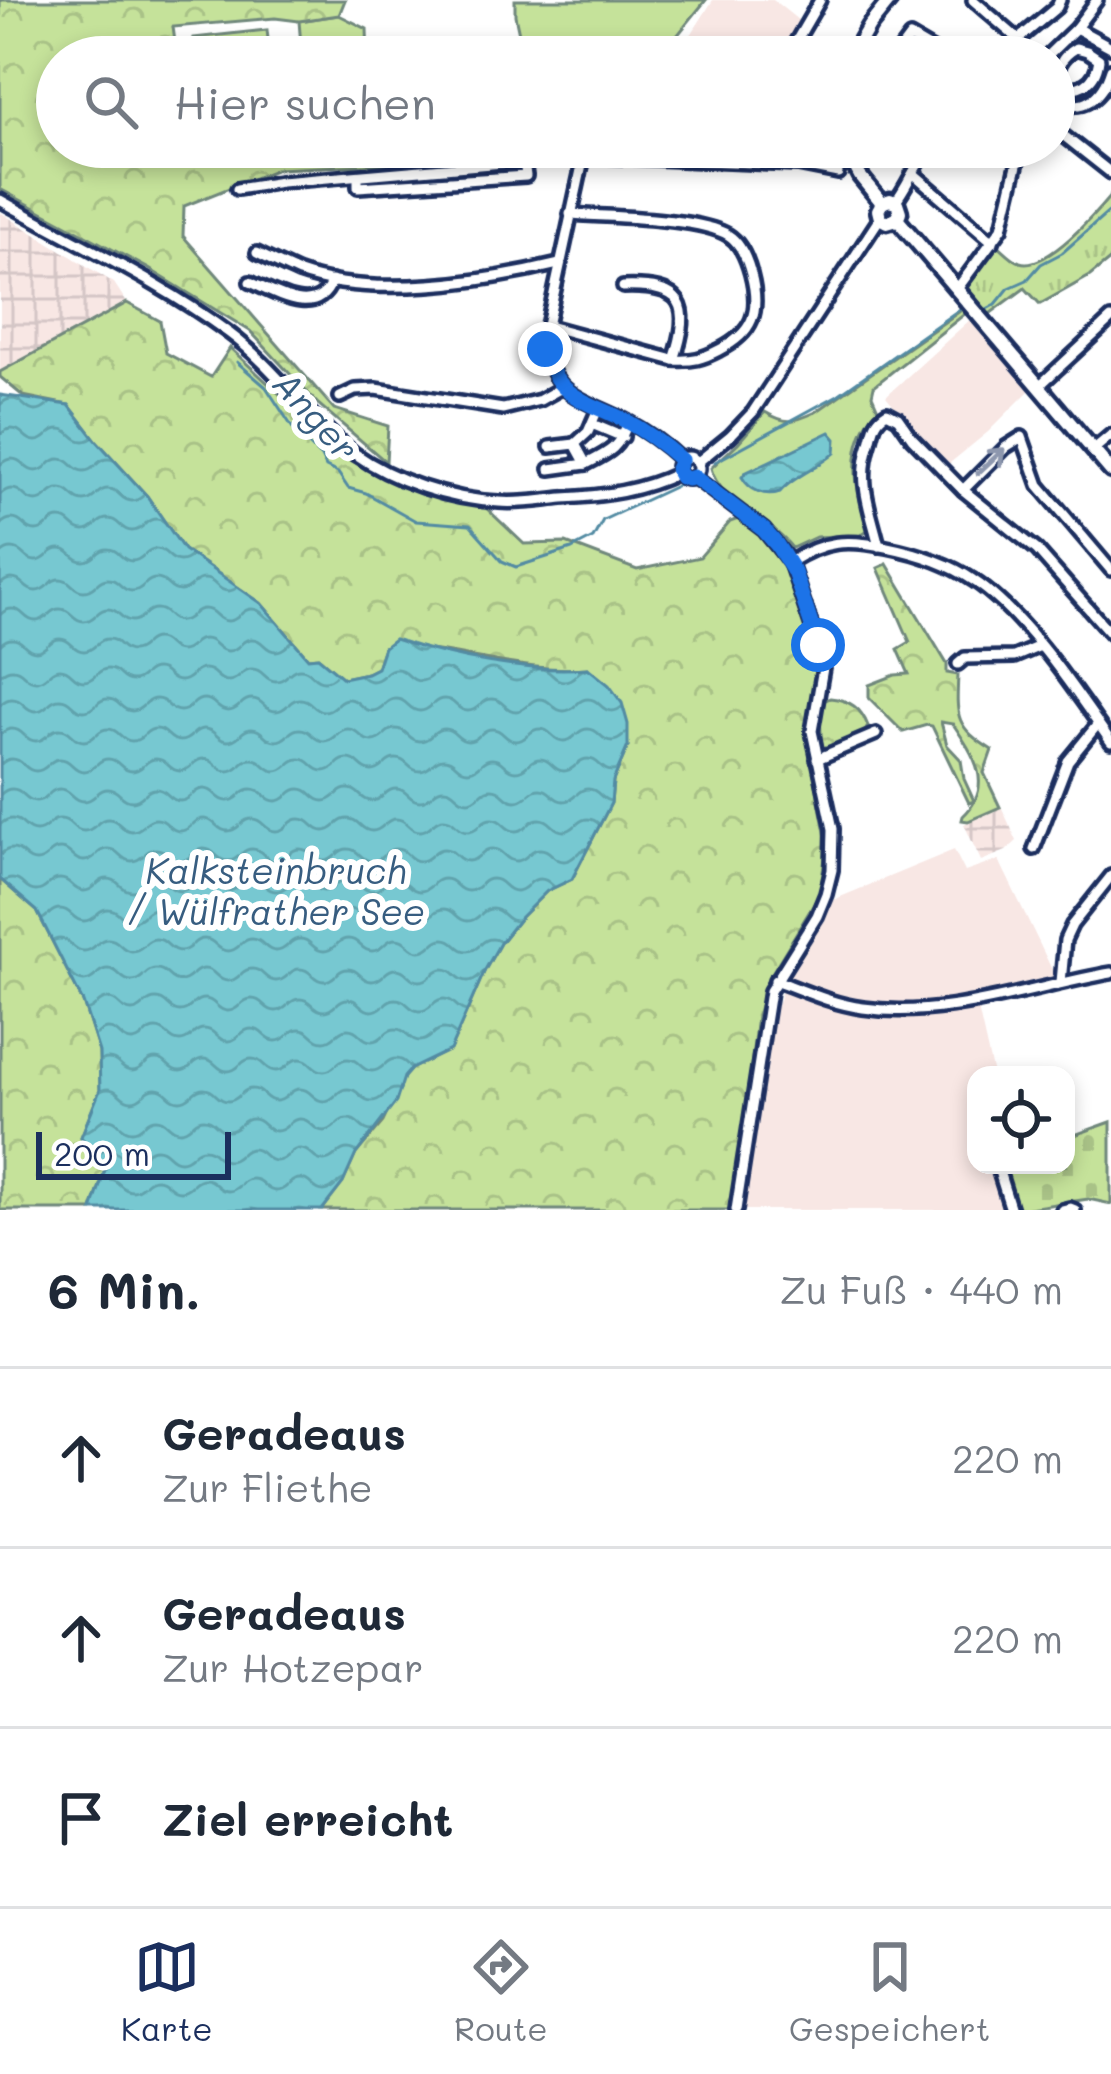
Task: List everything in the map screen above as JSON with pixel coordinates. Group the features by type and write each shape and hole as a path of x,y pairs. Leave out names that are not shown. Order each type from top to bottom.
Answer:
{"main road":[{"path":"863,36 890,0"},
{"path":"856,168 886,208 900,212 897,219 1111,471"}],"street":[{"path":"799,36 820,0"},
{"path":"973,0 1015,36"},
{"path":"1068,36 1097,0"},
{"path":"1021,36 1059,3"},
{"path":"1076,28 1111,46"},
{"path":"1075,49 1099,59 1095,75 1075,88"},
{"path":"1075,105 1096,98 1111,70"},
{"path":"1075,145 1111,173"},
{"path":"237,189 441,168"},
{"path":"581,168 545,342 548,363 577,399 628,422 681,460"},
{"path":"813,168 838,173"},
{"path":"698,463 753,412 916,168"},
{"path":"957,289 1002,228 1017,168"},
{"path":"914,174 993,242"},
{"path":"0,200 218,325 260,358 356,454 422,488 499,502 595,496 628,491 678,472"},
{"path":"548,326 693,362 741,339 754,317 750,268 742,248 729,235 701,224 570,214"},
{"path":"257,253 302,274 332,281 404,286 487,280 559,264"},
{"path":"250,282 305,303 327,294 332,281"},
{"path":"622,287 665,289 674,295 681,309 681,326 674,360"},
{"path":"1039,386 1111,319"},
{"path":"340,397 376,389 503,409 530,404 563,387"},
{"path":"550,447 575,444 588,432 598,409"},
{"path":"879,546 865,494 863,462 878,418 887,412 898,418 963,490 1037,550 1111,634"},
{"path":"550,469 586,464 608,453 623,437 628,422"},
{"path":"592,424 623,437"},
{"path":"1093,450 1111,435"},
{"path":"963,490 1022,437 1039,485 1111,570"},
{"path":"575,444 586,464"},
{"path":"690,457 698,463 699,472 686,479 678,472 681,460 690,457"},
{"path":"694,477 764,530 790,562 821,657 822,683 812,721 832,829 832,870 826,894 775,980 767,1004 736,1210"},
{"path":"790,562 826,543 879,546 911,552 973,580 1003,604 1040,646 1111,742"},
{"path":"958,664 965,658 1014,657 1040,646"},
{"path":"1034,849 1068,761 1098,724"},
{"path":"817,759 876,734"},
{"path":"1060,982 1072,925 1111,876"},
{"path":"775,980 848,1006 888,1010 942,1006 1111,973"},
{"path":"1000,1174 1011,1210"},
{"path":"1062,1210 1075,1210"}],"shaded area":[{"path":"713,0 773,0 803,24 796,36 690,36"},
{"path":"0,212 114,283 127,303 0,372"},
{"path":"972,318 1032,388 945,467 886,396"},
{"path":"1001,806 1017,841 981,861 964,824"},
{"path":"954,850 965,872 999,860 1056,978 976,1000 991,1066 967,1066 967,1174 997,1174 1008,1210 741,1210 771,1022 789,971 833,900"}],"green space":[{"path":"0,0 345,0 339,15 173,27 174,36 36,36 36,168 299,168 277,169 184,206 183,236 334,409 388,426 386,462 318,404 250,331 149,269 0,189"},
{"path":"515,0 706,0 677,36 520,36"},
{"path":"339,15 367,29 367,36 300,36 299,21"},
{"path":"267,30 268,36 212,36"},
{"path":"1111,195 1111,259 1090,276 1040,304 1025,288 987,316 963,286 997,244 1020,262 1043,258 1070,239"},
{"path":"127,303 160,321 166,353 211,377 230,348 352,461 417,492 485,507 524,544 566,543 637,570 700,557 730,522 741,518 762,537 788,574 815,657 817,675 806,732 827,843 820,894 767,981 757,1016 730,1210 322,1210 343,1183 356,1154 383,1122 404,1077 450,1050 500,943 547,891 572,879 611,803 613,781 628,746 588,668 537,667 384,647 377,668 343,678 318,657 308,658 261,603 184,550 147,496 69,405 23,396 0,377 0,372"},
{"path":"963,309 966,313 874,386 878,409 860,437 856,467 868,530 860,535 816,537 792,548 716,480 711,468 765,412 790,421 816,412"},
{"path":"887,564 947,664 947,673 958,675 960,720 992,750 984,773 1000,807 968,821 962,820 973,805 978,793 978,770 953,724 941,722 947,745 961,760 974,801 969,803 932,726 903,732 869,698 869,685 909,674 898,649 910,642 878,568"},
{"path":"830,698 854,706 868,726 865,732 826,749 822,748 820,717"},
{"path":"0,879 37,911 83,1002 99,1052 100,1090 81,1137 106,1167 92,1210 0,1210"},
{"path":"1111,1122 1111,1204 1088,1199 1016,1210 1003,1174 1075,1174 1075,1135"}],"water":[{"name":"Kalksteinbruch / Wülfrather See","path":"0,395 69,405 147,496 184,550 261,603 308,658 318,657 343,678 377,668 384,647 394,639 490,662 588,668 622,703 628,746 613,781 611,803 572,879 547,891 500,943 450,1050 404,1077 396,1102 356,1154 343,1183 322,1210 92,1210 106,1167 81,1137 100,1090 99,1052 83,1002 37,911 0,879"},
{"path":"830,432 836,439 835,453 780,492 758,492 742,477 745,473"}],"waterway":[{"name":"Anger","path":"985,310 1111,210"},
{"name":"Anger","path":"715,462 838,395 960,309"},
{"name":"Anger","path":"237,362 266,387 296,433 348,488 416,521 470,525 502,561 516,567 572,549 593,538 603,520 678,485"}],"route":[{"path":"545,349 552,373 572,396 654,439 681,460 677,469 681,477 694,477 771,537 790,562 818,645"}]}
